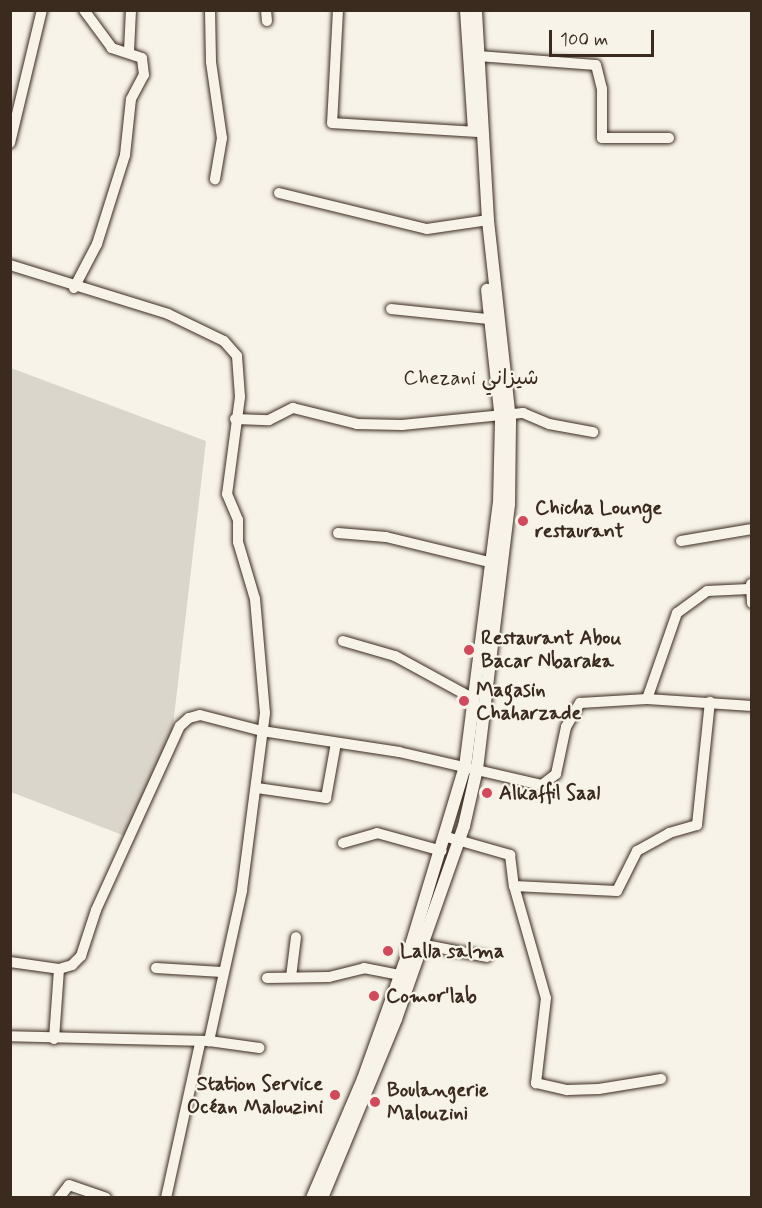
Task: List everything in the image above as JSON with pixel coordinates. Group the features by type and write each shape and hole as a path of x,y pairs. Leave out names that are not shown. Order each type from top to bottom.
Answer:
{"main road":[{"path":"466,10 484,220 505,413 509,504 496,563 474,699 471,768"},
{"path":"476,10 478,132"},
{"path":"322,1197 417,943 453,839 471,768 496,563"},
{"path":"312,1197 363,1079 400,975 417,943 442,851 453,839"}],"street":[{"path":"10,143 42,10"},
{"path":"74,288 97,244 125,155 131,99 144,75 142,58 129,51 112,48 84,10"},
{"path":"129,51 132,10"},
{"path":"210,10 211,62 222,138 215,178"},
{"path":"338,10 332,123 478,132"},
{"path":"478,56 596,65 602,90 602,138 669,138"},
{"path":"279,193 427,229 484,220"},
{"path":"10,265 74,288 160,311 224,340 237,356 240,370 227,494 238,520 238,542 263,646 262,731 257,788 242,891 166,1197"},
{"path":"391,309 494,320"},
{"path":"235,419 268,420 293,408 357,423 402,425 505,413 592,432"},
{"path":"681,540 752,529"},
{"path":"338,533 386,537 496,563"},
{"path":"647,699 677,613 707,591 750,586 752,603"},
{"path":"343,641 395,656 474,699"},
{"path":"10,962 59,969 72,965 81,956 96,910 180,726 200,715 262,731 471,768 547,784 556,774 566,727 580,703 647,699 752,706"},
{"path":"514,886 617,891 637,851 669,833 697,825 710,702"},
{"path":"257,788 326,798 336,743"},
{"path":"343,843 377,833 442,851"},
{"path":"453,839 510,855 514,886 546,998 536,1083 567,1090 599,1089 661,1079"},
{"path":"291,977 296,937"},
{"path":"417,943 487,957"},
{"path":"156,968 222,972"},
{"path":"267,978 329,977 364,968 400,975"},
{"path":"54,1039 59,969"},
{"path":"10,1036 205,1042 260,1048"},
{"path":"59,1197 69,1185 106,1197"}],"shaded area":[{"path":"11,368 206,441 171,743 130,838 11,792"}],"place":[{"name":"Chicha Lounge restaurant","path":"523,521"},
{"name":"Restaurant Abou Bacar Nbaraka","path":"469,650"},
{"name":"Magasin Chaharzade","path":"464,701"},
{"name":"Alkaffil Saal","path":"487,793"},
{"name":"Lalla salma","path":"388,951"},
{"name":"Comor'lab","path":"374,996"},
{"name":"Station Service Océan Malouzini","path":"335,1095"},
{"name":"Boulangerie Malouzini","path":"375,1102"}],"district":[{"name":"Chezani شيزاني","path":"471,378"}]}
